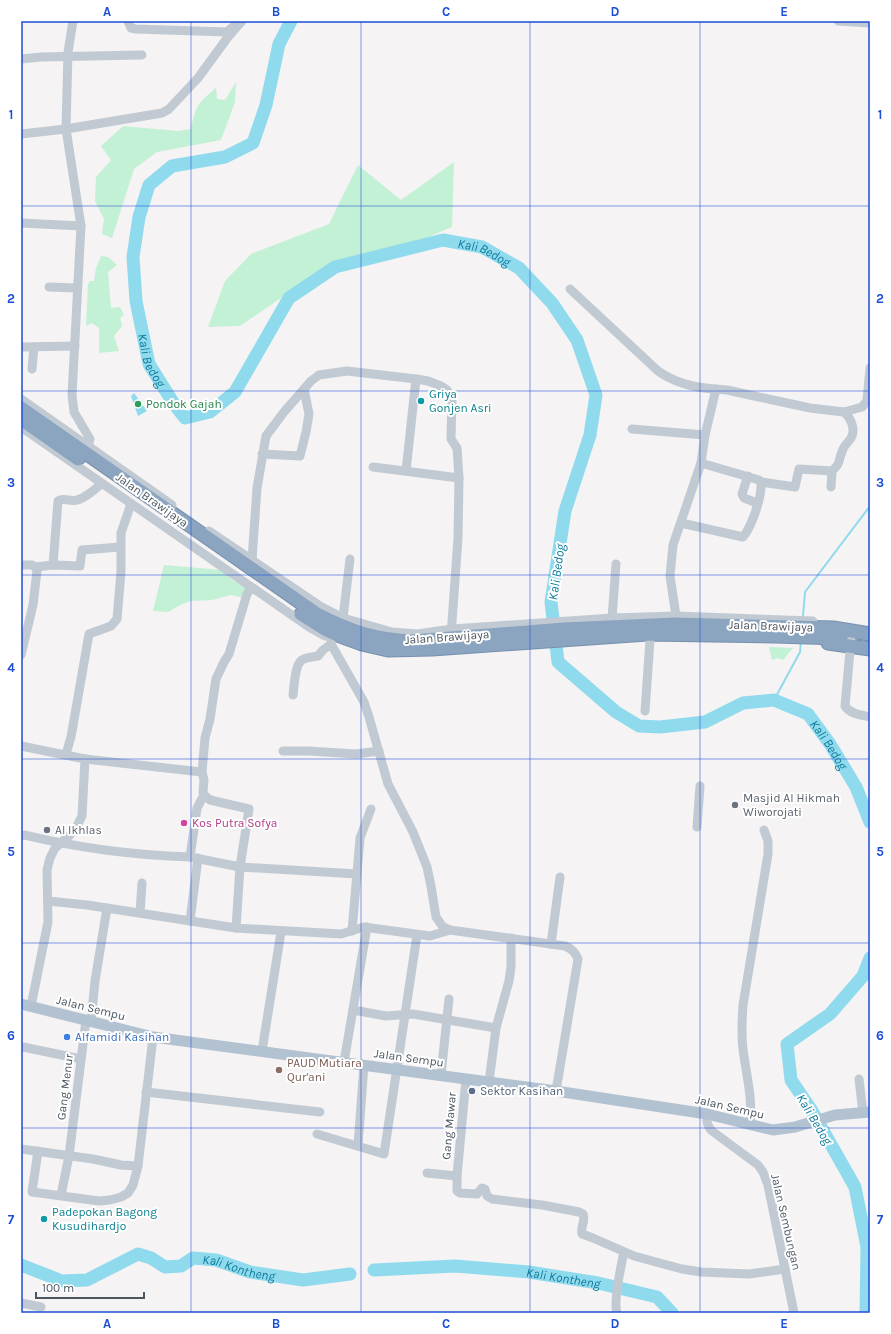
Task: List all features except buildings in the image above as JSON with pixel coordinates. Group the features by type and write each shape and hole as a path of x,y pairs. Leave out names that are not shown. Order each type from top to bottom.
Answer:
{"highway":[{"name":"Jalan Brawijaya","path":"21,408 317,614 342,627 371,636 391,640 412,641 451,633 505,638"},
{"name":"Jalan Brawijaya","path":"21,419 312,622 340,636 362,644 388,650 432,649 505,638 566,634 642,625 718,630 772,631 833,628 870,634"},
{"name":"Jalan Brawijaya","path":"772,631 801,639 833,643 851,643"},
{"path":"566,634 650,640 772,631"},
{"path":"851,643 870,643"},
{"path":"851,643 870,649"}],"main road":[{"name":"Jalan Sempu","path":"26,1005 153,1037 556,1091 707,1114 773,1130 795,1127 835,1115 867,1112"}],"street":[{"path":"73,21 68,56 66,129 81,226 72,395 74,412 90,439 88,446"},
{"path":"128,21 131,28 136,29 228,32 237,21"},
{"path":"21,134 66,129 162,113 169,110 198,78 228,37 242,21"},
{"path":"838,21 870,23"},
{"path":"21,60 41,57 142,55"},
{"path":"21,223 81,226"},
{"path":"49,287 77,288"},
{"path":"570,289 667,378 702,388 727,390 810,408 844,412 862,407 869,401 870,368"},
{"path":"21,347 75,346"},
{"path":"32,369 34,347"},
{"path":"21,399 252,560 320,606 343,618 392,632 417,634 451,633 458,538 459,478 457,448 451,439 452,397 450,392 441,386 428,381 347,371 319,375 311,381 266,436 257,488 252,560"},
{"path":"406,471 416,379"},
{"path":"262,454 300,456 306,432 308,414 304,389"},
{"path":"676,616 670,576 670,562 673,545 701,463 705,435 716,389"},
{"path":"701,463 748,476 760,480 761,482 795,487 799,469 832,471 838,466 841,452 852,437 852,425 848,415 844,412"},
{"path":"21,427 251,588 331,642 392,655 420,654 505,638"},
{"path":"632,429 705,435"},
{"path":"373,467 459,478"},
{"path":"831,487 832,471"},
{"path":"748,476 742,490 742,494 744,498 757,503"},
{"path":"681,523 743,537 752,522 761,482"},
{"path":"53,565 58,502 62,499 78,500 96,489 101,483"},
{"path":"66,754 71,737 89,634 111,626 117,619 121,572 120,547 122,526 131,504"},
{"path":"21,565 32,565 36,567 53,565 80,566 82,550 120,547"},
{"path":"343,618 350,559"},
{"path":"612,618 616,564"},
{"path":"21,655 24,629 33,605 37,571 36,567"},
{"path":"190,921 197,808 204,795 202,772 205,738 210,719 216,679 224,662 230,654 247,594 251,588"},
{"path":"566,634 612,618 676,616 772,631 833,622 870,628"},
{"path":"645,711 650,640"},
{"path":"293,695 299,662 303,658 318,656 331,642"},
{"path":"331,642 364,702 372,724 388,784 413,832 427,867 436,917 443,927 450,930 551,944 571,948 576,953 578,959 556,1091"},
{"path":"851,643 845,702 846,709 854,714 870,717"},
{"path":"21,746 85,759 202,772"},
{"path":"283,751 310,750 356,754 379,751"},
{"path":"26,1005 48,922 47,870 50,858 55,848 78,826 82,816 85,759"},
{"path":"697,827 700,786"},
{"path":"204,795 210,800 249,809 240,866 236,928"},
{"path":"352,931 360,838 371,809"},
{"path":"750,1124 751,1113 749,1080 743,1048 743,1005 768,854 768,841 764,830"},
{"path":"21,836 25,835 59,843 158,856 194,857 240,866 357,874"},
{"path":"551,944 560,877"},
{"path":"140,913 142,883"},
{"path":"48,901 107,908 236,928 281,932 341,934 367,927 430,936 450,930"},
{"name":"Gang Menur","path":"61,1195 69,1156 81,1059 96,981 107,908"},
{"path":"344,1062 367,927"},
{"path":"262,1051 281,932"},
{"path":"317,1134 384,1154 417,935"},
{"path":"488,1082 496,1028 509,982 511,967 511,938"},
{"path":"441,1075 449,999"},
{"path":"353,1010 386,1016 413,1014 496,1028"},
{"path":"38,1151 32,1192 99,1201 121,1197 128,1193 133,1185 138,1166 153,1037"},
{"path":"23,1047 81,1059"},
{"path":"358,1146 364,1065"},
{"name":"Gang Mawar","path":"466,1079 457,1176 457,1191 460,1193 477,1194 480,1190 485,1189 487,1196 492,1199 542,1205 579,1212 583,1214 585,1220 581,1231 582,1234 624,1252"},
{"path":"859,1079 867,1112"},
{"path":"146,1092 320,1112"},
{"name":"Jalan Sembungan","path":"707,1114 706,1118 708,1126 712,1131 758,1165 763,1172 768,1185 794,1313"},
{"path":"21,1149 121,1165 138,1166"},
{"path":"428,1173 439,1176 457,1176"},
{"path":"617,1313 617,1294 624,1252 668,1266 701,1272 749,1274 785,1269"},
{"path":"21,1302 41,1307"}],"green space":[{"path":"236,82 235,102 221,140 157,152 134,169 112,238 102,234 104,219 95,201 96,177 111,160 101,146 123,126 178,131 191,129 194,115 201,102 216,88 217,99 225,100"},
{"path":"454,162 452,227 426,238 332,263 240,326 208,327 225,281 251,254 329,224 358,165 401,200"},
{"path":"101,256 108,257 117,265 108,272 111,308 120,307 124,315 120,318 122,326 114,336 119,351 99,353 99,328 92,323 86,326 88,284 90,281 94,281 96,268"},
{"path":"164,565 222,570 232,580 246,588 244,598 231,595 212,600 191,601 168,612 153,611"},
{"path":"769,647 793,648 783,660 777,658 772,660"}],"water":[{"name":"Pondok Gajah","path":"134,393 147,411 138,416 131,396"}],"waterway":[{"name":"Kali Bedog","path":"291,21 279,44 266,105 253,143 225,157 172,166 149,185 139,217 133,257 136,301 149,364 174,404 185,418 210,412 235,392 289,298 335,267 443,240 482,247 519,268 552,303 577,340 596,395 590,435 565,511 551,602 558,662 616,712 639,726 660,727 705,722 743,703 774,700 808,714 830,744 856,787 870,822"},
{"path":"803,616 805,592 870,506"},
{"path":"774,700 800,652 801,641"},
{"name":"Kali Bedog","path":"866,1313 867,1247 855,1187 812,1111 791,1080 787,1044 830,1014 863,976 870,958"},
{"name":"Kali Kontheng","path":"21,1265 62,1281 87,1280 138,1254 151,1258 165,1267 181,1266 193,1258 216,1260 250,1272 303,1280 350,1274"},
{"name":"Kali Kontheng","path":"374,1270 455,1266 529,1272 598,1283 657,1297 672,1313"}],"place":[{"name":"Griya Gonjen Asri","path":"421,401"},
{"name":"Pondok Gajah","path":"138,404"},
{"name":"Masjid Al Hikmah Wiworojati","path":"735,805"},
{"name":"Kos Putra Sofya","path":"184,823"},
{"name":"Al Ikhlas","path":"47,830"},
{"name":"Alfamidi Kasihan","path":"67,1037"},
{"name":"PAUD Mutiara Qur'ani","path":"279,1070"},
{"name":"Sektor Kasihan","path":"472,1091"},
{"name":"Padepokan Bagong Kusudihardjo","path":"44,1219"}]}
